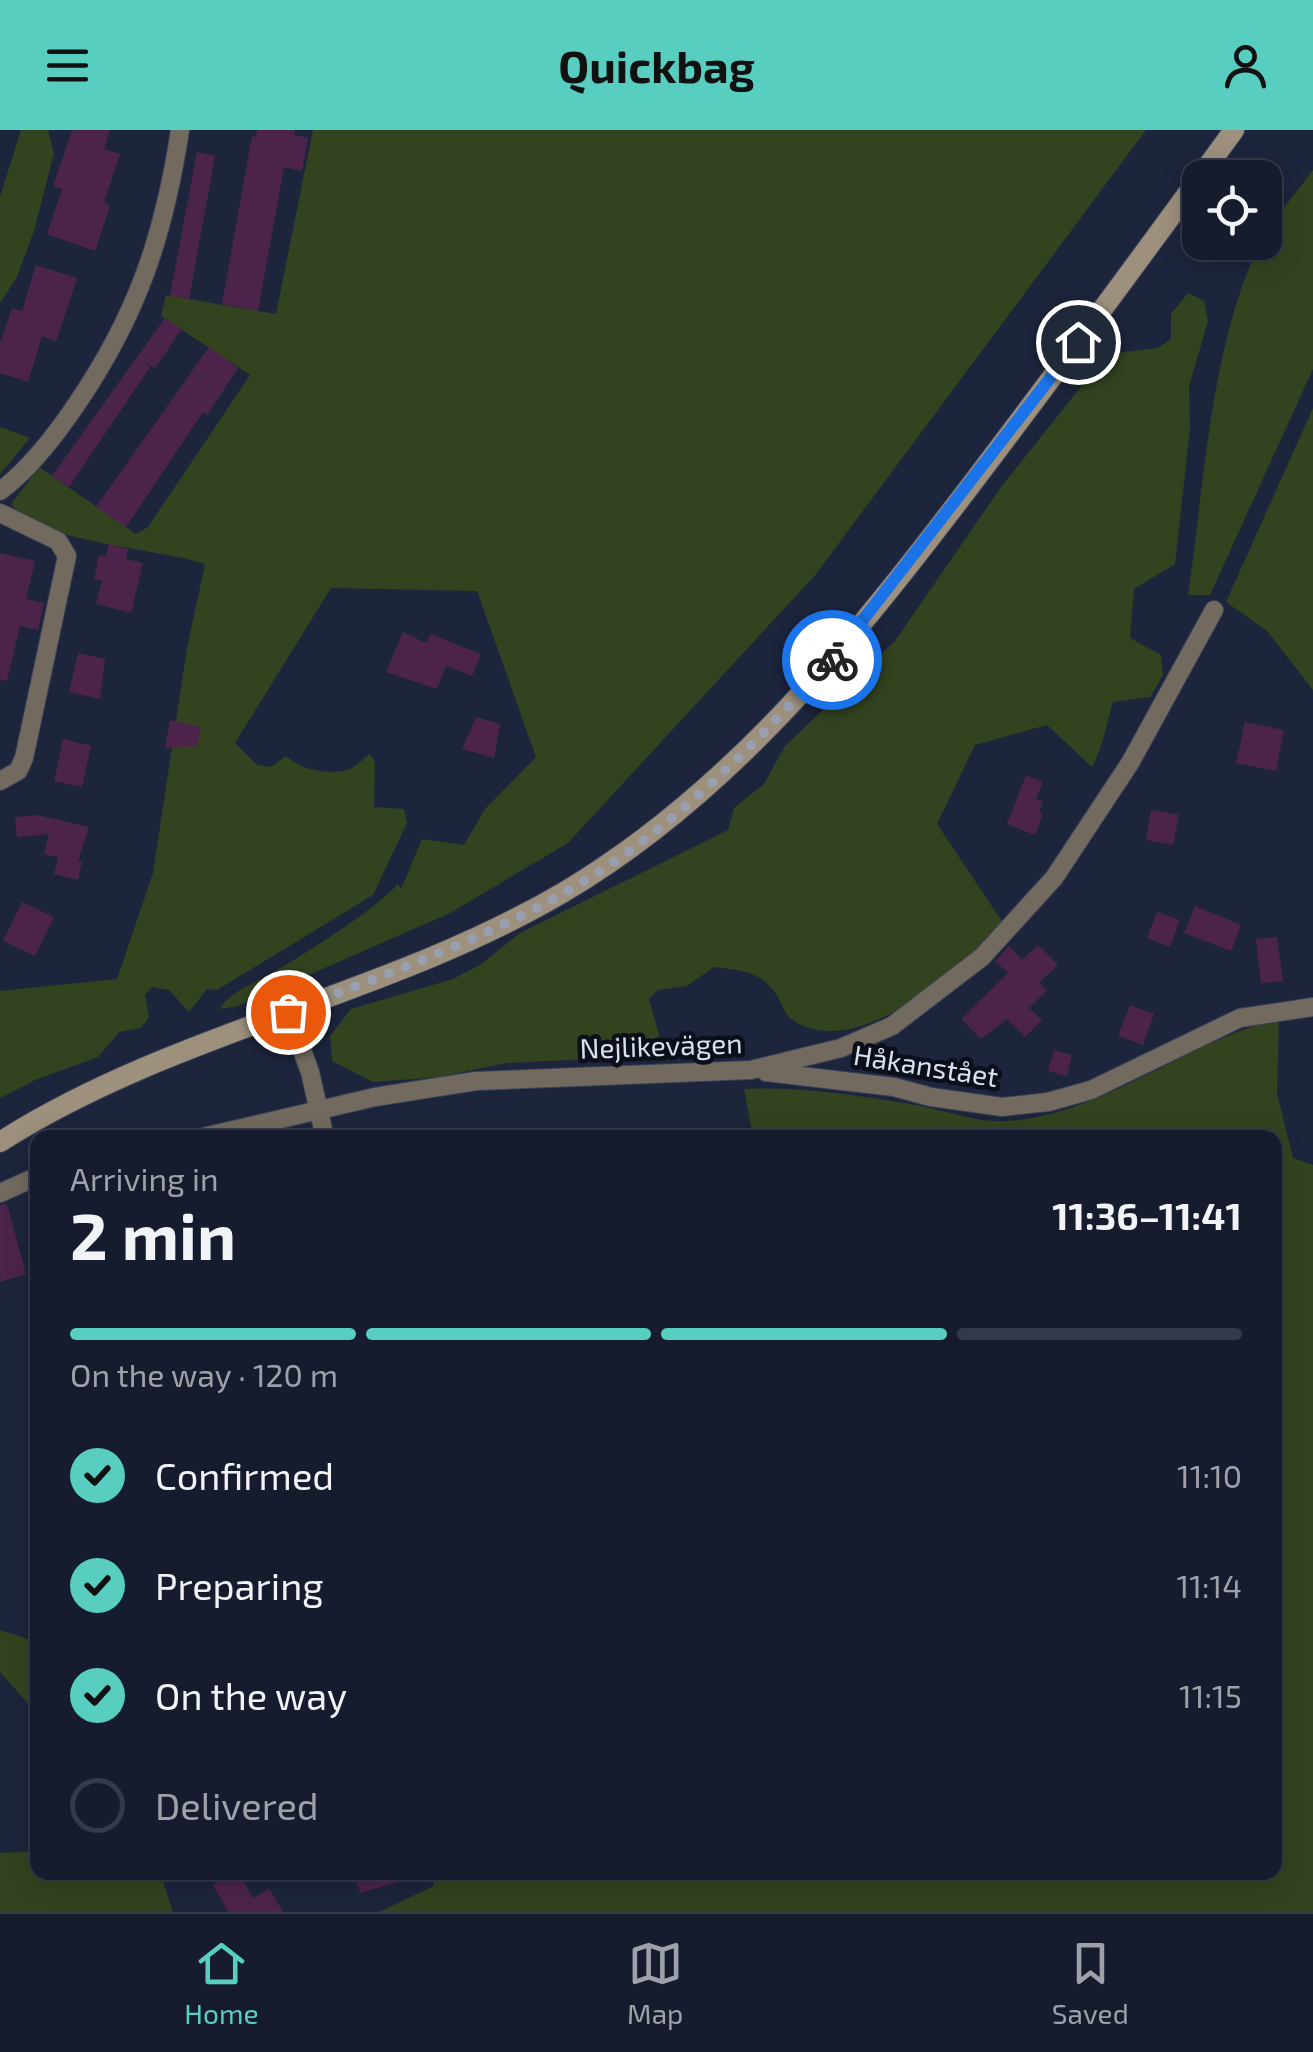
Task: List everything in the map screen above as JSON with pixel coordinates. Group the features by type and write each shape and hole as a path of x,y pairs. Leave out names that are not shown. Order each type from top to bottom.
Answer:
{"street":[{"path":"0,490 62,426 110,356 141,293 160,235 180,130"},
{"path":"0,1142 96,1090 468,942 537,907 649,837 732,766 848,642 1234,130"},
{"path":"0,513 58,541 67,556 39,694 18,771 0,781"},
{"name":"Nejlikevägen","path":"233,1130 476,1081 751,1070 840,1048 892,1026 982,957 1054,878 1084,837 1214,610"},
{"name":"Håkanstået","path":"751,1070 894,1086 931,1098 1002,1107 1048,1102 1091,1090 1240,1018 1313,1007"},
{"path":"288,1012 323,1130"},
{"path":"0,1193 30,1180"}],"green space":[{"path":"21,130 48,130 54,153 34,231 17,277 0,303 0,197"},
{"path":"313,130 1146,130 816,574 568,843 450,913 238,1006 219,1009 236,993 355,920 398,884 401,889 422,839 464,845 485,809 536,757 477,591 331,588 235,743 257,765 271,767 286,756 300,765 325,772 350,769 370,754 375,762 374,807 404,809 407,823 373,895 217,990 207,989 189,1012 169,990 152,987 145,995 149,1017 141,1028 119,1032 98,1057 35,1080 0,1098 0,991 117,979 153,873 187,648 205,564 46,528 11,504 39,467 136,534 148,527 250,375 161,316 166,295 276,314"},
{"path":"1313,170 1313,369 1210,595 1188,595 1210,423 1227,336 1252,260 1282,260 1282,210"},
{"path":"1188,293 1204,301 1208,321 1189,386 1190,428 1175,564 1134,589 1130,638 1161,655 1163,675 1150,697 1113,702 1092,767 1047,725 975,745 937,824 1003,923 961,963 906,1005 846,1030 817,1030 791,1019 767,983 743,971 714,967 687,986 658,990 649,999 663,1049 650,1056 506,1063 440,1077 373,1082 332,1061 330,1036 351,1009 453,979 480,965 520,933 728,830 734,808 764,784 785,746 895,641 1001,487 1107,354 1158,348 1171,339 1171,314"},
{"path":"1313,408 1313,690 1267,631 1226,602"},
{"path":"0,427 30,438 0,474"},
{"path":"1279,1019 1277,1093 1293,1158 1313,1165 1313,1912 379,1912 434,1886 432,1880 1282,1880 1282,1130 752,1130 744,1089 848,1095 983,1120 1008,1121 1044,1116 1079,1105 1244,1029"},
{"path":"0,1630 30,1640 30,1706 0,1672"},
{"path":"30,1851 30,1880 162,1880 173,1912 0,1912 0,1853"}],"building":[{"path":"72,130 110,130 104,149 120,154 104,203 110,206 95,251 47,234 62,189 53,186"},
{"path":"257,130 295,130 294,135 308,138 302,171 284,167 258,311 222,304 252,136 256,137"},
{"path":"197,152 215,156 189,299 170,296"},
{"path":"36,265 77,278 56,341 42,336 28,382 0,373 0,343 12,308 22,311"},
{"path":"165,318 182,329 155,368 141,360 150,367 69,487 52,476"},
{"path":"209,347 238,368 207,415 203,412 126,527 96,507"},
{"path":"109,544 128,549 126,559 143,563 131,613 96,604 102,580 94,579 99,555 106,556"},
{"path":"0,553 35,561 26,599 44,603 38,630 20,626 7,681 0,680"},
{"path":"403,632 426,643 430,634 481,654 472,676 446,666 437,689 386,672"},
{"path":"78,653 105,659 100,699 69,692"},
{"path":"476,717 500,724 494,758 462,749"},
{"path":"170,720 201,727 197,746 165,748"},
{"path":"1245,722 1284,730 1276,771 1236,763"},
{"path":"63,739 91,746 82,787 54,781"},
{"path":"1026,775 1043,782 1036,799 1043,801 1039,812 1043,814 1035,835 1007,824"},
{"path":"1151,810 1179,815 1173,845 1146,840"},
{"path":"37,815 89,827 78,861 82,862 78,880 54,874 58,857 44,854 49,834 17,837 15,817"},
{"path":"22,902 54,917 35,956 3,941"},
{"path":"1195,906 1241,925 1231,951 1184,933"},
{"path":"1157,912 1180,920 1170,947 1147,938"},
{"path":"1277,937 1283,981 1261,983 1256,939"},
{"path":"1038,945 1058,965 1039,983 1047,990 1029,1008 1042,1020 1025,1037 1007,1019 981,1039 961,1019 1008,973 995,961 1009,946 1022,960"},
{"path":"1130,1005 1154,1014 1143,1045 1118,1036"},
{"path":"1054,1050 1072,1055 1067,1076 1048,1071"},
{"path":"7,1204 26,1274 0,1282 0,1205"},
{"path":"221,1880 243,1880 253,1898 269,1888 283,1912 228,1912 213,1885"},
{"path":"356,1880 406,1880 360,1893"}],"way so far":[{"path":"288,1012 468,942 565,891 649,837 732,766 832,660"}],"route":[{"path":"832,660 906,570 1078,342"}]}
